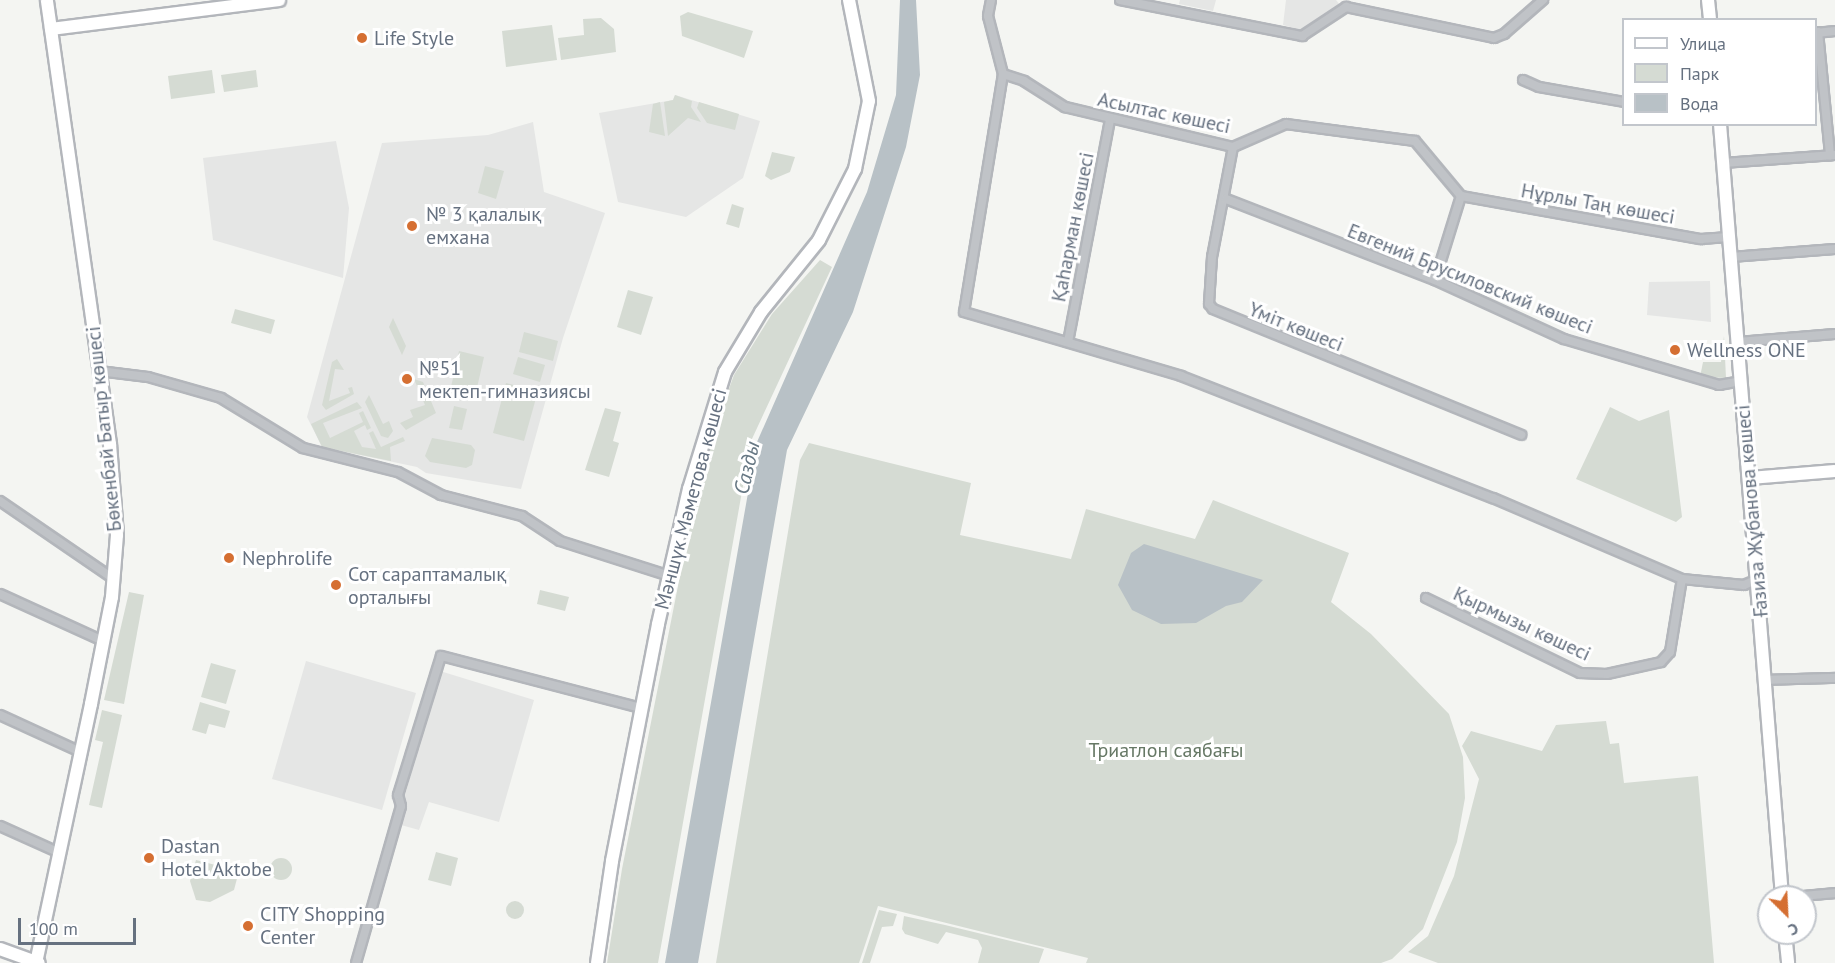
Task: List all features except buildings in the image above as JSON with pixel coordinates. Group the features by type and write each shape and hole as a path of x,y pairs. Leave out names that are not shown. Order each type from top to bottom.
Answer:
{"street":[{"name":"Бөкенбай Батыр көшесі","path":"37,963 114,579 116,498 47,0"},
{"path":"51,29 279,0"},
{"name":"Мәншүк Мәметова көшесі","path":"597,963 640,708 689,489 725,372 761,312 819,240 855,169 869,101 849,0"},
{"path":"991,0 988,16 1003,74 964,312 1182,376 1371,449 1682,579 1744,585 1758,579"},
{"path":"1120,0 1302,36 1345,4 1494,38 1504,34 1543,0"},
{"path":"1708,0 1710,18"},
{"path":"1723,163 1832,155 1817,33 1835,31"},
{"name":"Асылтас көшесі","path":"1003,74 1024,81 1065,108 1233,147 1286,124 1415,141 1461,196"},
{"path":"1523,80 1539,87 1622,102"},
{"name":"Қаһарман көшесі","path":"1068,342 1110,119"},
{"name":"Ғазиза Жұбанова көшесі","path":"1720,126 1781,885"},
{"name":"Үміт көшесі","path":"1233,147 1226,199 1212,257 1209,304 1217,313 1521,435"},
{"path":"1434,280 1461,196"},
{"name":"Нұрлы Таң көшесі","path":"1461,196 1701,239 1729,237"},
{"name":"Евгений Брусиловский көшесі","path":"1226,199 1434,280 1564,339 1719,385 1741,381"},
{"path":"1731,257 1835,249"},
{"path":"1738,342 1835,334"},
{"path":"99,371 148,376 221,398 303,448 398,472 441,495 522,516 560,541 670,576"},
{"path":"1749,478 1835,471"},
{"path":"0,501 114,579"},
{"name":"Қырмызы көшесі","path":"1426,597 1580,673 1607,674 1661,662 1670,652 1682,579"},
{"path":"0,594 103,641"},
{"path":"356,963 401,806 398,795 441,656 640,708"},
{"path":"1766,680 1835,678"},
{"path":"0,715 81,752"},
{"path":"0,826 60,852"},
{"path":"1817,895 1835,893"},
{"path":"1786,945 1788,963"},
{"path":"0,949 37,963"}],"shaded area":[{"path":"1180,0 1216,0 1213,11 1179,4"},
{"path":"1286,0 1336,0 1340,5 1301,30 1283,25"},
{"path":"675,95 760,121 743,178 686,217 618,202 599,113 673,100"},
{"path":"533,122 544,192 605,213 563,338 521,489 426,473 417,467 322,447 307,417 382,143 488,135"},
{"path":"336,141 349,208 343,278 213,240 203,158"},
{"path":"1710,281 1711,322 1647,315 1649,282"},
{"path":"306,661 416,693 382,810 272,779"},
{"path":"440,671 534,700 499,822 429,802 419,830 401,825 406,807 405,795"}],"green space":[{"path":"688,12 753,31 744,58 682,36 680,16"},
{"path":"601,18 614,29 616,52 561,60 558,38 584,35 583,19"},
{"path":"552,25 557,60 506,67 502,31"},
{"path":"212,70 215,93 171,99 168,76"},
{"path":"256,70 258,87 224,92 221,75"},
{"path":"675,95 692,101 691,107 701,122 688,118 668,136 664,102 673,100"},
{"path":"660,102 665,136 649,132 653,104"},
{"path":"699,102 739,114 735,130 707,123 697,108"},
{"path":"772,152 795,157 790,172 771,180 765,176"},
{"path":"485,166 504,171 496,199 478,193"},
{"path":"732,204 744,208 739,228 726,224"},
{"path":"820,260 832,267 751,441 658,963 607,963 622,869 695,500 712,435 734,375 772,314"},
{"path":"628,290 653,297 641,335 617,327"},
{"path":"235,309 275,320 271,334 231,323"},
{"path":"393,318 406,346 402,355 389,327"},
{"path":"524,332 558,341 553,361 519,352"},
{"path":"1724,336 1726,378 1700,377 1703,362 1721,362"},
{"path":"459,351 484,357 474,401 449,396"},
{"path":"518,357 545,365 540,382 513,374"},
{"path":"337,359 344,370 335,369 329,401 350,393 348,388 352,387 354,394 326,410 322,405 332,362"},
{"path":"414,379 423,382 436,413 406,430 400,423 413,417 410,410 425,405"},
{"path":"506,383 538,391 524,441 493,433"},
{"path":"369,395 383,424 389,421 393,431 388,438 381,436 365,402"},
{"path":"357,402 362,408 323,423 330,438 363,422 359,413 363,411 371,428 367,430 365,425 354,431 362,447 376,449 369,433 373,431 381,447 403,437 405,441 390,447 391,461 322,447 311,424"},
{"path":"454,406 467,409 462,430 449,428"},
{"path":"1610,407 1639,421 1669,410 1682,517 1676,522 1576,479"},
{"path":"605,408 621,412 613,441 619,443 609,477 585,470"},
{"path":"432,438 471,445 475,450 472,465 466,468 430,462 425,456"},
{"name":"Триатлон саябағы","path":"809,443 971,483 960,535 1071,559 1086,509 1195,539 1213,500 1349,553 1331,602 1371,634 1449,714 1463,757 1465,798 1457,842 1423,929 1392,959 1381,963 1086,963 1088,958 878,906 859,963 716,963 800,460"},
{"path":"540,590 569,597 565,611 537,604"},
{"path":"129,592 144,595 124,704 104,700"},
{"path":"211,663 236,670 226,704 201,697"},
{"path":"200,702 230,711 225,728 209,724 206,734 192,730"},
{"path":"102,710 122,715 102,808 89,805 103,742 95,740"},
{"path":"1606,721 1610,744 1619,743 1624,783 1698,776 1714,963 1438,963 1408,952 1428,936 1454,876 1479,779 1462,746 1471,731 1542,751 1556,725"},
{"path":"436,852 458,858 451,886 428,880"},
{"path":"281,858 289,861 292,869 289,877 281,880 273,877 270,869 273,861"},
{"path":"196,860 239,871 234,890 210,902 196,900 190,881"},
{"path":"515,901 521,904 524,910 521,916 515,919 509,916 506,910 509,904"},
{"path":"879,910 897,914 893,926 882,927 870,963 862,963"},
{"path":"904,916 1044,949 1039,963 978,963 982,948 978,940 946,932 938,944 905,934 902,929"}],"water":[{"path":"900,0 916,0 920,75 906,147 853,312 787,450 698,963 665,963 757,442 867,192 896,95"},
{"path":"1144,544 1263,580 1242,602 1226,606 1196,623 1161,624 1132,610 1118,585 1131,553"}],"place":[{"name":"Life Style","path":"362,38"},
{"name":"№ 3 қалалық емхана","path":"412,226"},
{"name":"Wellness ONE","path":"1675,350"},
{"name":"№51 мектеп-гимназиясы","path":"407,379"},
{"name":"Nephrolife","path":"229,558"},
{"name":"Сот сараптамалық орталығы","path":"336,585"},
{"name":"Dastan Hotel Aktobe","path":"149,858"},
{"name":"CITY Shopping Center","path":"248,926"}],"water label":[{"name":"Сазды","path":"747,468"}]}
